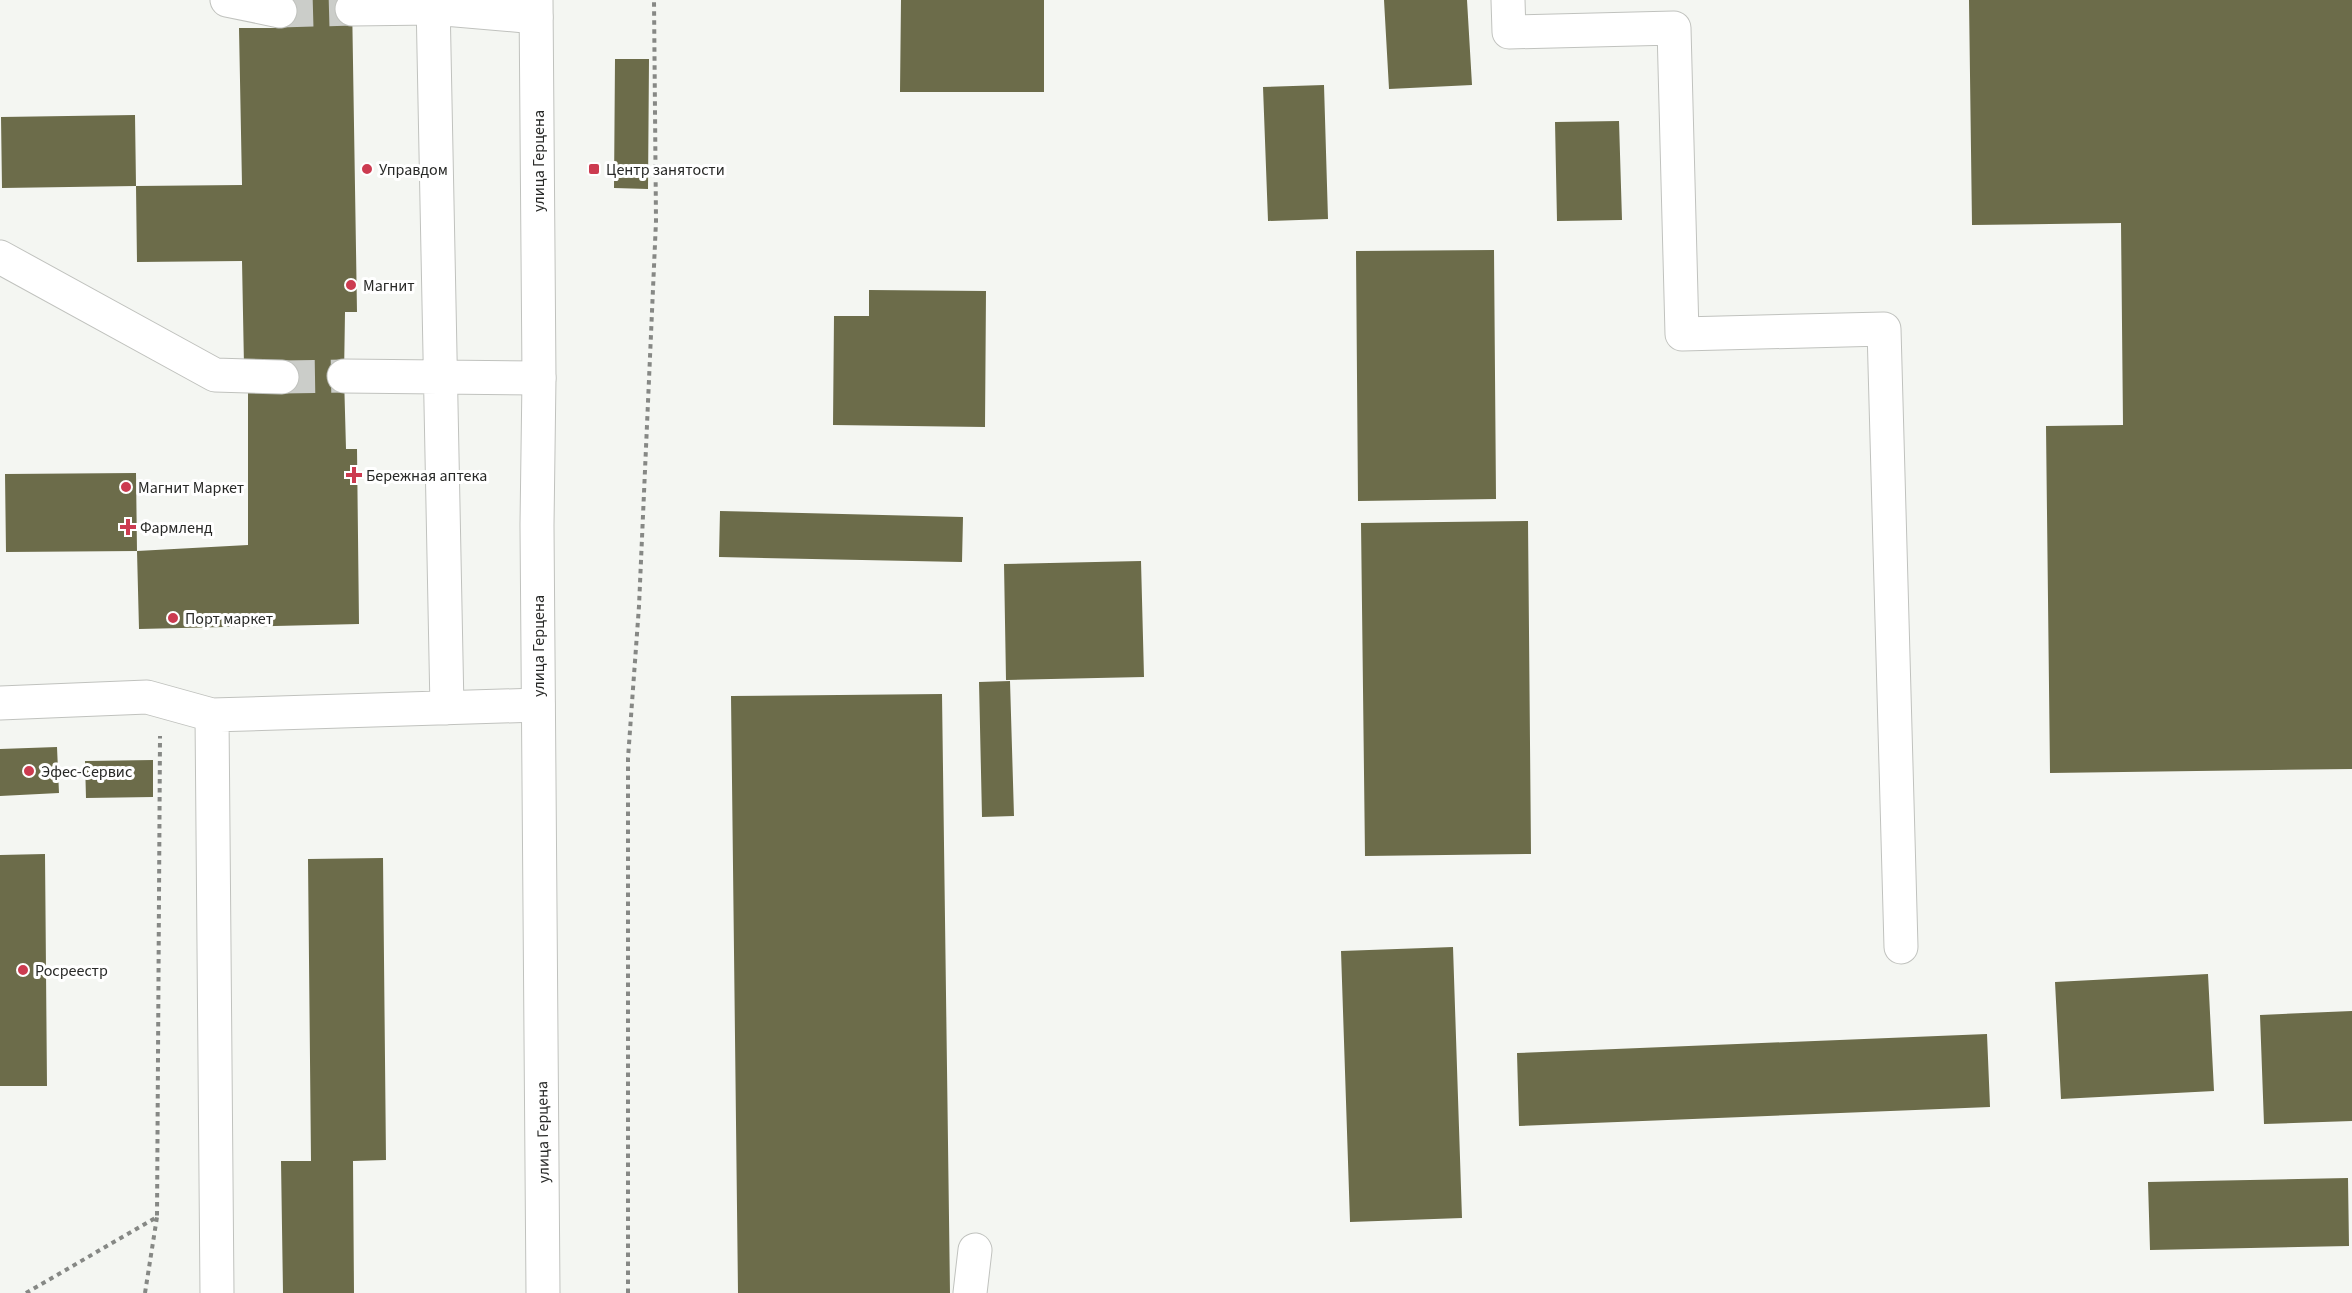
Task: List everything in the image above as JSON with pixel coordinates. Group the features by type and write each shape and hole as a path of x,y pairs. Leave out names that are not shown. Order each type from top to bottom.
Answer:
{"main road":[{"path":"227,0 280,11"},
{"path":"1508,0 1509,32 1674,28 1682,334 1884,329 1901,947"},
{"path":"352,9 433,4 536,8"},
{"path":"433,4 447,708"},
{"name":"улица Герцена","path":"536,8 539,378 537,525 543,1293"},
{"path":"0,256 215,375 282,377"},
{"path":"344,376 539,378"},
{"path":"0,703 147,697 212,716 538,705"},
{"path":"212,716 217,1293"},
{"path":"970,1293 975,1250"}],"path":[{"path":"628,1293 628,758 639,606 656,221 654,0"},
{"path":"145,1293 157,1216 160,701"},
{"path":"27,1293 157,1216"}],"building":[{"path":"287,0 352,0 357,312 345,312 344,376 346,449 357,449 359,624 139,629 137,551 248,545 248,392 244,366 242,261 137,262 136,186 242,185 239,28 280,28 280,11"},
{"path":"901,0 1044,0 1044,92 900,92"},
{"path":"1384,0 1467,0 1472,85 1389,89"},
{"path":"1969,0 2352,0 2352,769 2050,773 2046,426 2123,425 2121,223 1972,225"},
{"path":"615,59 649,59 648,189 614,188"},
{"path":"1324,85 1328,219 1268,221 1263,87"},
{"path":"135,115 136,186 2,188 1,117"},
{"path":"1619,121 1622,220 1557,221 1555,122"},
{"path":"1494,250 1496,499 1358,501 1356,251"},
{"path":"869,290 986,291 985,427 833,425 834,316 869,316"},
{"path":"136,473 137,551 6,552 5,474"},
{"path":"720,511 963,517 962,562 719,557"},
{"path":"1528,521 1531,854 1365,856 1361,523"},
{"path":"1141,561 1144,677 1006,680 1004,564"},
{"path":"1010,681 1014,816 982,817 979,682"},
{"path":"942,694 950,1293 738,1293 731,696"},
{"name":"Эфес-Сервис","path":"57,747 59,793 0,796 0,749"},
{"path":"153,760 153,797 86,798 85,761"},
{"name":"Росреестр","path":"45,854 47,1086 0,1086 0,855"},
{"path":"383,858 386,1160 353,1161 354,1293 283,1293 281,1161 311,1161 308,859"},
{"path":"1453,947 1462,1218 1350,1222 1341,951"},
{"path":"2208,974 2214,1091 2061,1099 2055,982"},
{"path":"2352,1011 2352,1121 2264,1124 2260,1015"},
{"path":"1987,1034 1990,1107 1519,1126 1517,1053"},
{"path":"2348,1178 2349,1246 2150,1250 2148,1182"}],"tunnel":[{"path":"280,11 352,9"},
{"path":"282,377 344,376"}],"place":[{"name":"Управдом","path":"367,169"},
{"name":"Центр занятости","path":"594,169"},
{"name":"Магнит","path":"351,285"},
{"name":"Бережная аптека","path":"354,475"},
{"name":"Магнит Маркет","path":"126,487"},
{"name":"Фармленд","path":"128,527"},
{"name":"Порт маркет","path":"173,618"},
{"name":"Эфес-Сервис","path":"29,771"},
{"name":"Росреестр","path":"23,970"}]}
